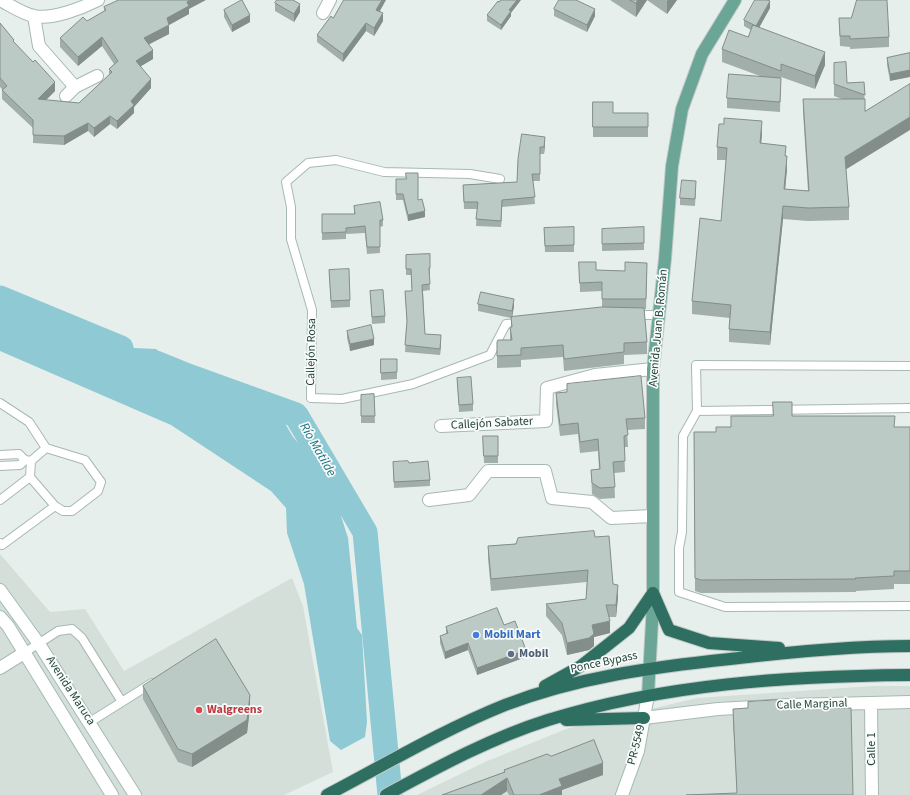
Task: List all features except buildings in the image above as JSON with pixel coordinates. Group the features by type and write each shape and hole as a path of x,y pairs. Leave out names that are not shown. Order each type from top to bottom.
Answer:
{"highway":[{"path":"653,593 668,630 709,644 816,650"},
{"path":"521,700 581,666 629,628 653,593"},
{"name":"Ponce Bypass","path":"327,795 444,733 521,700 601,676 650,668 816,650 860,646 910,646"},
{"path":"386,795 498,738 547,720 648,695 787,680 910,675"},
{"path":"547,720 644,718"}],"main road":[{"name":"Avenida Juan B. Román","path":"648,695 653,593 653,369 672,166 682,109 702,54 735,0"}],"street":[{"path":"0,0 34,16 53,15 82,8 98,0"},
{"path":"323,14 330,0"},
{"path":"34,16 39,46 75,86"},
{"path":"66,96 75,86 97,76"},
{"name":"Callejón Sabater","path":"441,426 546,421 547,388 595,375 653,369"},
{"path":"429,500 469,495 488,471 545,471 552,498 592,502 611,518 652,516"},
{"name":"Avenida Maruca","path":"0,590 39,644 135,795"},
{"name":"Avenida Maruca","path":"0,617 8,626 112,795"},
{"path":"0,668 24,653"},
{"name":"PR-5549","path":"622,795 638,751 648,695"},
{"name":"Calle Marginal","path":"644,718 718,709 790,705 910,702"},
{"name":"Calle 1","path":"871,703 872,795"}],"lane":[{"name":"Callejón Rosa","path":"500,179 470,174 384,172 336,160 308,163 286,182 291,207 291,239 312,310 311,398 342,399 413,384 490,355 506,324 527,322"},
{"path":"624,315 659,315"},
{"path":"910,366 696,365 697,411 683,436 682,532 679,548 679,592 725,607 910,606"},
{"path":"0,403 29,422 46,448 85,460 101,482 98,491 72,511 63,511 55,506 30,477 28,460 19,454 0,455"},
{"path":"697,411 910,408"},
{"path":"0,466 20,465 46,448"},
{"path":"0,500 30,477"},
{"path":"0,543 2,545 55,506"},
{"path":"24,653 58,631 72,629 82,638 103,668 122,702"},
{"path":"90,722 162,677"}],"shaded area":[{"path":"0,554 50,612 85,609 124,671 292,578 303,606 333,772 284,795 0,795"},
{"path":"873,686 910,686 910,795 417,795 485,762 566,729 697,698"}],"water":[{"path":"0,299 37,326 62,334 109,336 134,348 156,349 201,389 252,400 283,420 293,437 329,478 348,538 357,628 362,635 367,722 365,737 341,750 330,741 304,584 287,533 286,508 271,491 171,425 0,351"}],"waterway":[{"name":"Río Matilde","path":"0,298 121,348"},
{"name":"Río Matilde","path":"156,363 296,415 365,532 390,795"}],"place":[{"name":"Mobil Mart","path":"476,635"},
{"name":"Mobil","path":"511,654"},
{"name":"Walgreens","path":"199,710"}]}
